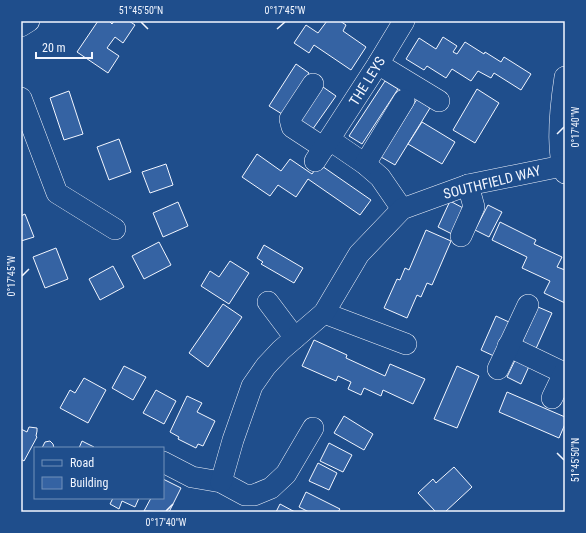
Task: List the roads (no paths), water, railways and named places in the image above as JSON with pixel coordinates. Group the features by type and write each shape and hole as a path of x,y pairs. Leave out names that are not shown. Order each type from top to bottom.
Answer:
{"street":[{"path":"21,26 29,21"},
{"name":"THE LEYS","path":"323,150 404,21"},
{"path":"378,64 439,101"},
{"path":"563,169 560,139 562,93 565,77"},
{"path":"313,84 290,119 292,127 323,150 365,164 380,177 402,209"},
{"path":"21,98 57,193 115,229"},
{"path":"365,164 404,100"},
{"name":"SOUTHFIELD WAY","path":"222,482 233,440 252,386 266,366 324,313 359,254 402,209 468,185 563,169"},
{"path":"461,236 474,207 468,185"},
{"path":"268,302 295,338"},
{"path":"498,369 528,305"},
{"path":"324,313 406,344"},
{"path":"508,346 562,381"},
{"path":"164,463 192,477 222,482 244,503 254,495 271,488 286,474 313,428"}]}
